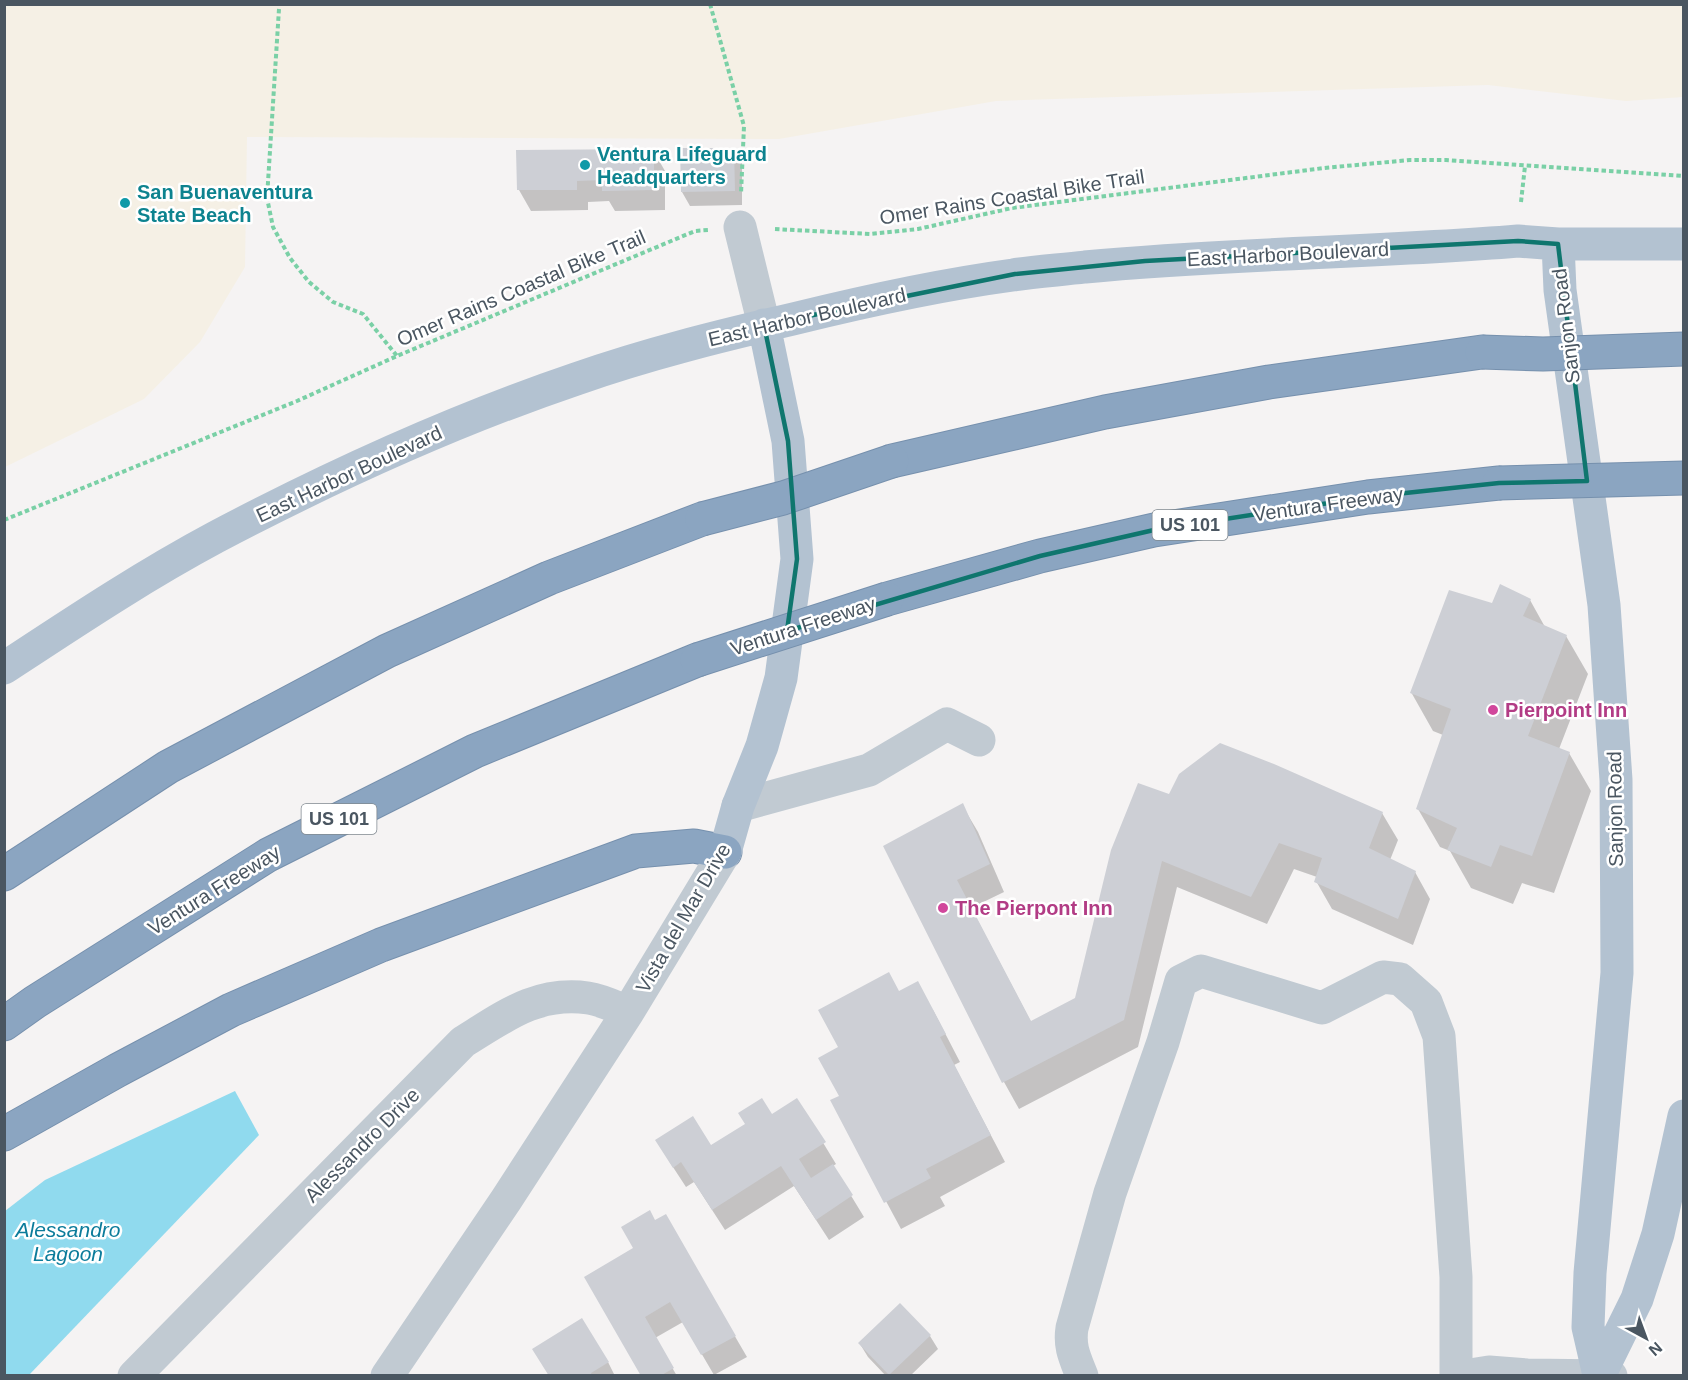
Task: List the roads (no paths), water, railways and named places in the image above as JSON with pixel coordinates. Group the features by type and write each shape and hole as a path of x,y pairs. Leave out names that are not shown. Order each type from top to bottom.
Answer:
{"highway":[{"path":"4,874 168,767 387,651 549,578 702,519 783,498 892,461 1106,412 1222,390 1482,352 1543,354 1683,349"},
{"name":"Ventura Freeway","path":"4,1024 34,1002 268,855 475,751 697,660 887,599 1040,556 1154,530 1368,497 1499,483 1683,478"},
{"path":"4,1134 231,1010 381,945 636,851 694,846 726,852"}],"main road":[{"name":"East Harbor Boulevard","path":"4,668 97,606 214,538 345,473 421,439 576,379 658,352 764,325 879,299 1015,274 1145,261 1518,241 1558,244 1683,244"},
{"name":"Sanjon Road","path":"1558,244 1560,290 1604,605 1616,780 1617,973 1588,1327 1599,1375"},
{"name":"Vista del Mar Drive","path":"726,852 738,806 762,746 781,678 797,559 788,441 764,325"},
{"path":"1599,1375 1641,1288 1658,1234 1683,1116"}],"street":[{"path":"740,227 764,325"},
{"path":"738,806 869,770 947,724 979,740"},
{"name":"Vista del Mar Drive","path":"387,1376 506,1200 628,1012 726,852"},
{"path":"1082,1376 1072,1351 1071,1334 1110,1193 1181,981 1201,971 1322,1008 1383,977 1400,979 1426,1002 1439,1036 1456,1277 1456,1376"},
{"name":"Alessandro Drive","path":"134,1376 464,1042 514,1010 554,996 590,998 628,1012"},
{"path":"1464,1376 1489,1372 1611,1376"}],"water":[{"name":"Alessandro Lagoon","path":"235,1091 259,1135 29,1375 5,1375 5,1211 45,1180"}],"place":[{"name":"Ventura Lifeguard Headquarters","path":"585,165"},
{"name":"San Buenaventura State Beach","path":"125,203"},
{"name":"Pierpoint Inn","path":"1493,710"},
{"name":"The Pierpont Inn","path":"943,908"}]}
